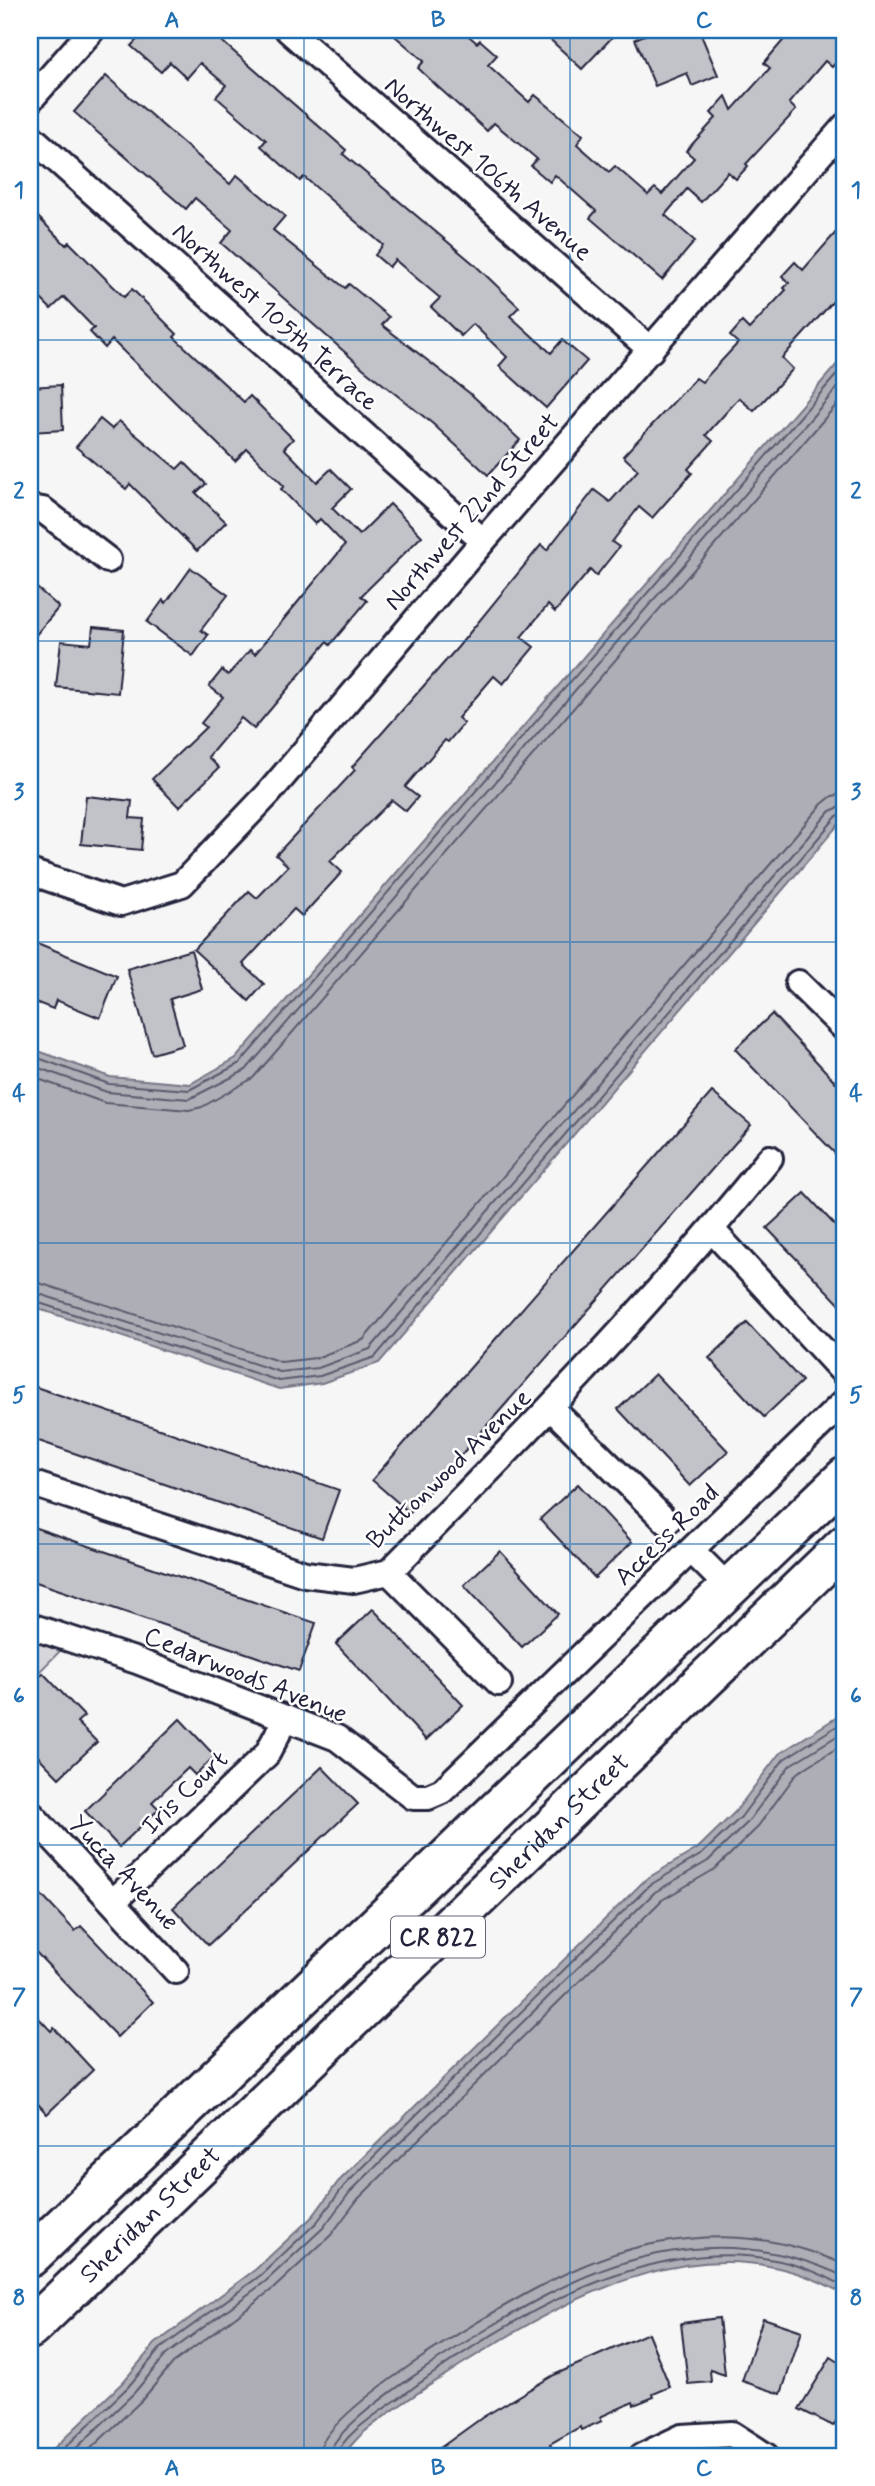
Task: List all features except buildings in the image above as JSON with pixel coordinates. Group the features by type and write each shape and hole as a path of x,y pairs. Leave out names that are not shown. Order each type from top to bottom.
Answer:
{"main road":[{"name":"Sheridan Street","path":"30,2257 845,1477"},
{"name":"Sheridan Street","path":"30,2329 845,1545"}],"street":[{"path":"30,100 92,30"},
{"name":"Northwest 106th Avenue","path":"288,30 651,350"},
{"name":"Northwest 22nd Street","path":"30,872 121,903 182,884 268,793 483,541 845,126"},
{"name":"Northwest 105th Terrace","path":"30,136 483,541"},
{"path":"30,508 43,510 108,560"},
{"path":"798,983 845,1029"},
{"name":"Buttonwood Avenue","path":"30,1483 305,1574 354,1580 389,1572 551,1408 712,1230 770,1158"},
{"path":"712,1230 845,1374"},
{"name":"Access Road","path":"428,1797 442,1791 845,1401"},
{"path":"551,1408 667,1522"},
{"path":"692,1551 729,1588"},
{"path":"389,1572 499,1684"},
{"name":"Cedarwoods Avenue","path":"30,1626 136,1661 337,1738 413,1797 428,1797"},
{"name":"Iris Court","path":"113,1902 267,1754 286,1718"},
{"name":"Yucca Avenue","path":"30,1813 176,1971"},
{"path":"642,2456 682,2437 732,2434 766,2456"}],"shaded area":[{"path":"30,1639 62,1649 30,1681"}],"water":[{"path":"845,355 845,817 379,1363 322,1383 279,1389 30,1306 30,1048 110,1077 190,1084 236,1058"},
{"path":"845,1712 845,2295 795,2272 745,2263 695,2264 645,2274 596,2291 503,2339 386,2415 363,2433 341,2456 46,2456 123,2382 155,2344 256,2269 313,2216 338,2182 646,1879 697,1849 735,1812 779,1754"}]}
